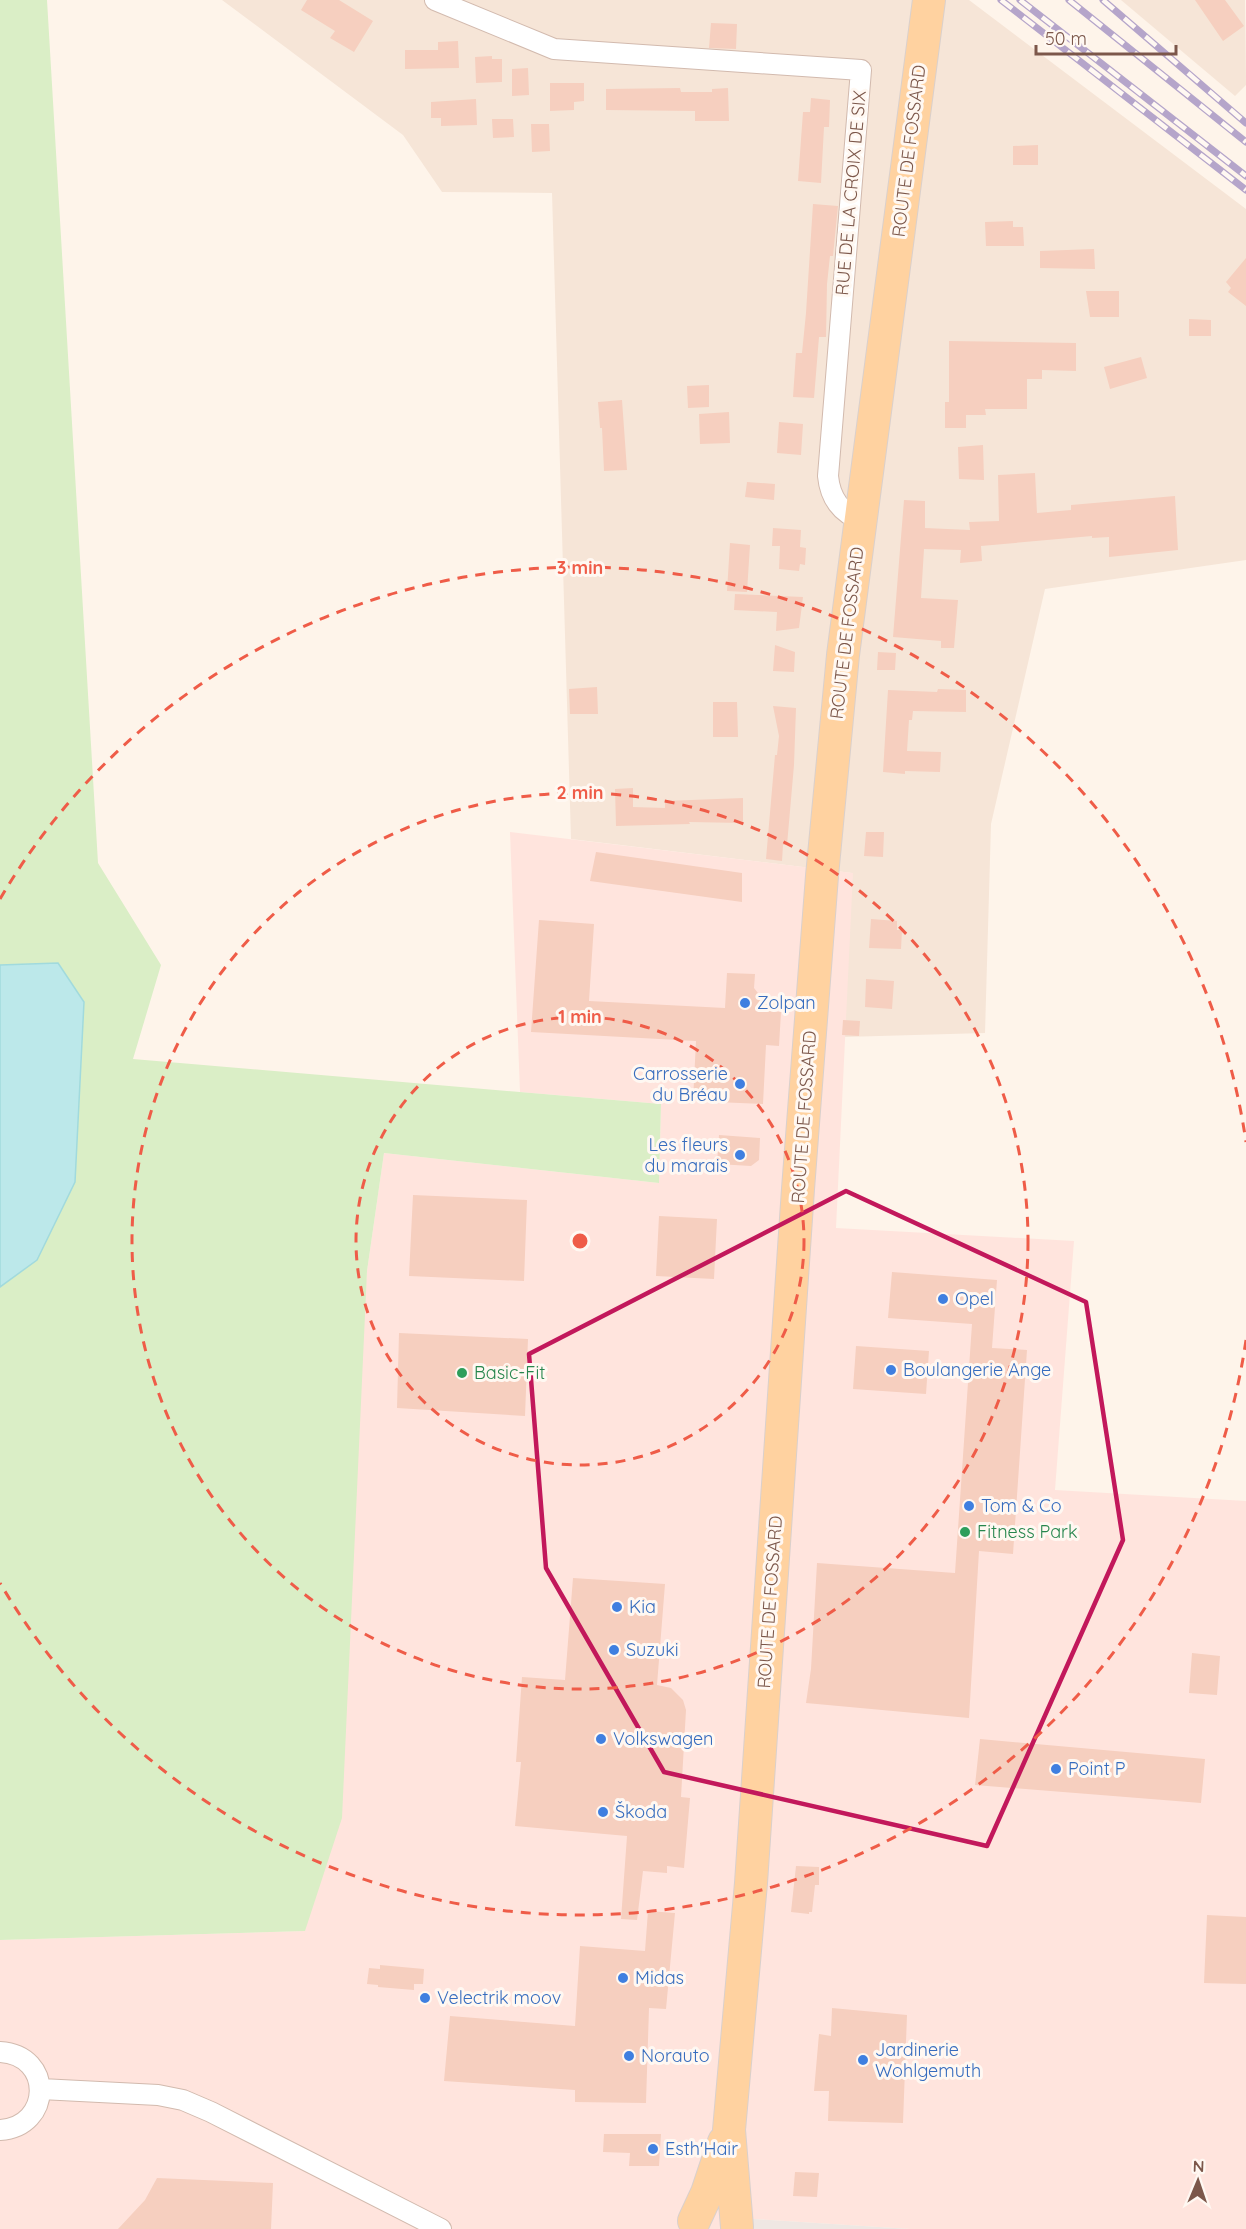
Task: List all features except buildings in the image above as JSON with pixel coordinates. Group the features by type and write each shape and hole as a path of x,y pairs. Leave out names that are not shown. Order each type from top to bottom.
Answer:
{"main road":[{"name":"ROUTE DE FOSSARD","path":"729,2130 751,1883 798,1189 822,876 843,655 929,0"},
{"path":"687,2225 707,2193 729,2130"},
{"path":"729,2130 738,2228"},
{"path":"687,2225 709,2218 724,2220 738,2228"}],"street":[{"name":"RUE DE LA CROIX DE SIX","path":"435,0 554,49 861,70 828,476 829,490 842,510 849,516 862,520"},
{"path":"0,2052 22,2057 38,2077 40,2089 36,2109 10,2129 0,2130"},
{"path":"40,2089 158,2095 183,2100 441,2229"}],"highlighted area":[{"path":"846,1191 1086,1302 1123,1540 987,1846 664,1772 546,1568 529,1354"}],"shaded area":[{"path":"222,0 969,0 1246,209 1246,560 1045,589 991,824 985,1033 844,1037 852,873 571,839 552,193 442,192 403,135"},
{"path":"1121,0 1245,0 1246,85 1235,96"},
{"path":"510,832 853,873 836,1228 1074,1241 1055,1490 1246,1501 1246,2229 910,2229 753,2219 745,2229 0,2229 0,1940 305,1931 367,1271 384,1153 659,1183 661,1104 520,1092"},
{"path":"753,2219 910,2229 745,2229"}],"green space":[{"path":"0,0 47,0 98,863 161,965 133,1059 661,1104 659,1183 384,1153 367,1271 342,1818 305,1931 0,1940 0,1287 37,1260 58,963 0,965"}],"water":[{"path":"58,963 84,1002 75,1182 37,1260 0,1287 0,965"}],"railway":[{"path":"1001,0 1246,190"},
{"path":"1020,0 1246,176"},
{"path":"1069,0 1246,142"},
{"path":"1103,0 1246,123"}],"place":[{"name":"Zolpan","path":"745,1003"},
{"name":"Carrosserie du Bréau","path":"740,1084"},
{"name":"Les fleurs du marais","path":"740,1155"},
{"name":"Opel","path":"943,1299"},
{"name":"Boulangerie Ange","path":"891,1370"},
{"name":"Basic-Fit","path":"462,1373"},
{"name":"Tom & Co","path":"969,1506"},
{"name":"Fitness Park","path":"965,1532"},
{"name":"Kia","path":"617,1607"},
{"name":"Suzuki","path":"614,1650"},
{"name":"Volkswagen","path":"601,1739"},
{"name":"Point P","path":"1056,1769"},
{"name":"Škoda","path":"603,1812"},
{"name":"Midas","path":"623,1978"},
{"name":"Velectrik moov","path":"425,1998"},
{"name":"Norauto","path":"629,2056"},
{"name":"Jardinerie Wohlgemuth","path":"863,2060"},
{"name":"Esth'Hair","path":"653,2149"}]}
